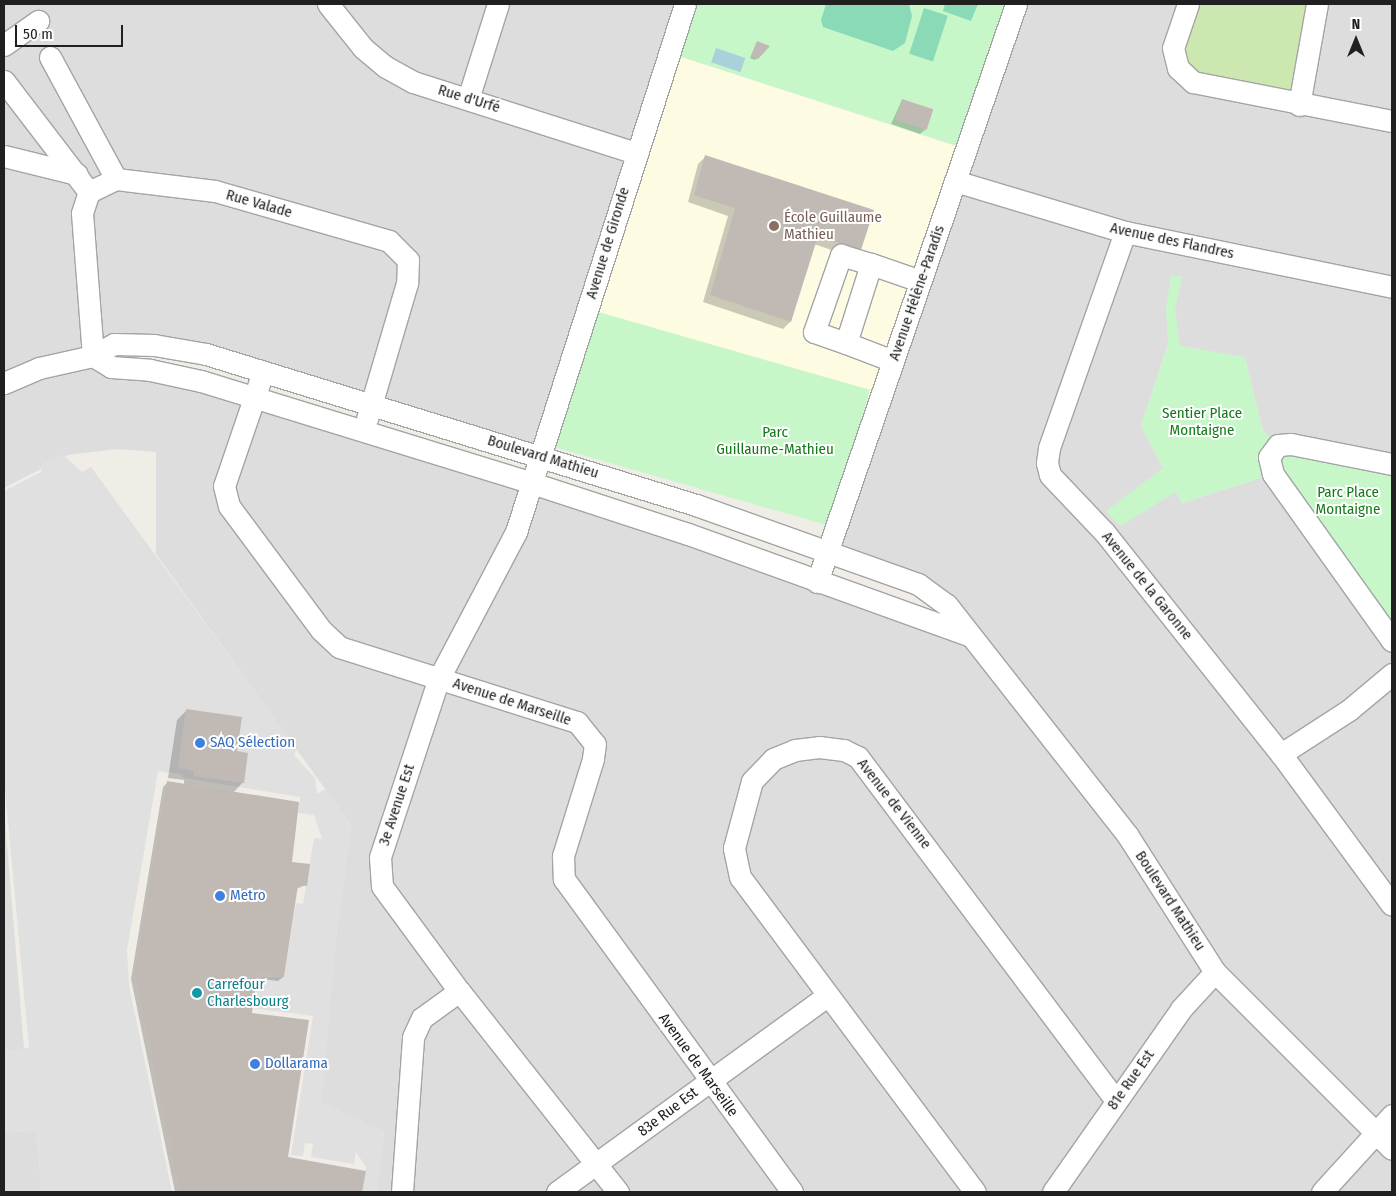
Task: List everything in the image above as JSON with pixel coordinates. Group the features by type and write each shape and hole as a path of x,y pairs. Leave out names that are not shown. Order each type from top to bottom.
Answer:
{"street":[{"name":"Rue d'Urfé","path":"328,4 363,48 386,67 413,82 636,153"},
{"path":"468,99 498,4"},
{"name":"Avenue de Gironde","path":"532,483 684,4"},
{"name":"Avenue Hélène-Paradis","path":"818,582 1016,4"},
{"path":"1188,4 1173,48 1174,59 1184,76 1193,82 1299,105 1392,121"},
{"path":"1299,105 1317,4"},
{"path":"4,45 38,21"},
{"path":"50,57 116,179 89,192 82,213 93,356"},
{"path":"4,81 89,192"},
{"path":"4,156 77,174"},
{"name":"Rue Valade","path":"116,179 215,191 389,241 401,250 408,260 410,270 362,432"},
{"name":"Avenue des Flandres","path":"955,181 1125,232 1392,287"},
{"name":"Avenue de la Garonne","path":"1125,232 1049,448 1047,463 1050,475 1105,533 1281,754 1392,906"},
{"path":"894,361 814,332 841,254 920,281"},
{"path":"846,343 871,264"},
{"name":"Boulevard Mathieu","path":"4,383 39,368 93,356 114,344 154,345 206,354 541,456 828,551 918,584 947,605 968,635 1128,836 1215,972 1392,1149"},
{"name":"Boulevard Mathieu","path":"93,356 111,367 150,370 201,381 254,400 532,483 688,534 968,635"},
{"name":"Avenue de Marseille","path":"263,372 224,486 229,506 321,630 339,647 577,722 595,744 593,760 563,856 564,879 792,1192"},
{"path":"1392,464 1291,444 1278,446 1269,457 1273,474 1392,641"},
{"name":"3e Avenue Est","path":"532,483 516,532 439,678 380,857 382,886 460,991 599,1165 618,1192"},
{"path":"1281,754 1349,710 1392,674"},
{"name":"Avenue de Vienne","path":"975,1192 745,887 735,863 734,848 752,781 762,767 795,750 819,747 844,750 858,757 871,770 1116,1101"},
{"name":"81e Rue Est","path":"1053,1192 1181,1009 1215,972"},
{"path":"402,1192 413,1037 422,1018 460,991"},
{"name":"83e Rue Est","path":"557,1192 599,1165 827,996"},
{"path":"1322,1192 1392,1115"}],"shaded area":[{"path":"4,4 685,4 541,452 154,345 94,356 150,370 967,635 947,605 828,551 1015,4 1392,4 1392,464 1278,445 1263,431 1244,358 1168,344 1141,426 1182,503 1273,474 1392,641 1392,1192 376,1192 384,1132 321,1102 335,944 351,825 156,554 156,452 117,449 68,455 4,488"},
{"path":"669,53 967,150 884,405 586,308"},
{"path":"63,455 82,472 91,467 297,749 294,755 315,778 317,794 325,789 351,825 335,944 321,1102 384,1132 376,1192 362,1192 366,1167 356,1152 354,1164 311,1157 313,1144 305,1143 303,1156 291,1155 313,1016 253,1008 257,978 284,977 296,903 303,904 314,838 322,839 314,815 298,813 300,797 184,778 180,774 158,771 127,950 129,986 172,1192 42,1192 36,1130 4,1133 4,1051 29,1048 4,779 4,491 41,472 43,463"},
{"path":"4,808 24,1049 4,1051"},
{"path":"36,1130 42,1192 4,1192 4,1133"}],"green space":[{"path":"685,4 1016,4 967,149 669,53"},
{"path":"826,4 909,4 912,16 905,43 893,51 823,27 821,20"},
{"path":"945,4 978,4 971,21 943,11"},
{"path":"1188,4 1317,4 1299,105 1178,68"},
{"path":"924,8 948,16 933,61 909,54"},
{"path":"1171,275 1182,277 1175,310 1180,346 1245,357 1263,431 1278,445 1392,464 1392,641 1273,474 1182,503 1176,492 1120,526 1106,511 1163,468 1141,426 1168,344 1166,309"},
{"name":"Parc Guillaume-Mathieu","path":"595,311 870,390 831,526 556,447"}],"water":[{"path":"716,48 745,58 740,72 711,62"}],"building":[{"path":"757,41 770,46 758,59 751,56"},
{"path":"902,99 933,109 927,130 895,120"},
{"path":"705,155 874,210 861,250 818,236 791,322 710,295 735,208 694,195"},
{"path":"186,709 242,717 237,751 248,753 244,783 193,776 194,771 178,768"},
{"name":"Carrefour Charlesbourg","path":"167,781 299,802 292,862 310,864 307,886 298,885 284,977 257,973 252,1013 309,1020 288,1157 366,1171 362,1192 180,1192 135,973"}],"place":[{"name":"École Guillaume Mathieu","path":"774,226"},
{"name":"SAQ Sélection","path":"200,743"},
{"name":"Metro","path":"220,896"},
{"name":"Carrefour Charlesbourg","path":"197,993"},
{"name":"Dollarama","path":"255,1064"}],"park label":[{"name":"Sentier Place Montaigne","path":"1202,422"},
{"name":"Parc Place Montaigne","path":"1348,500"}]}
